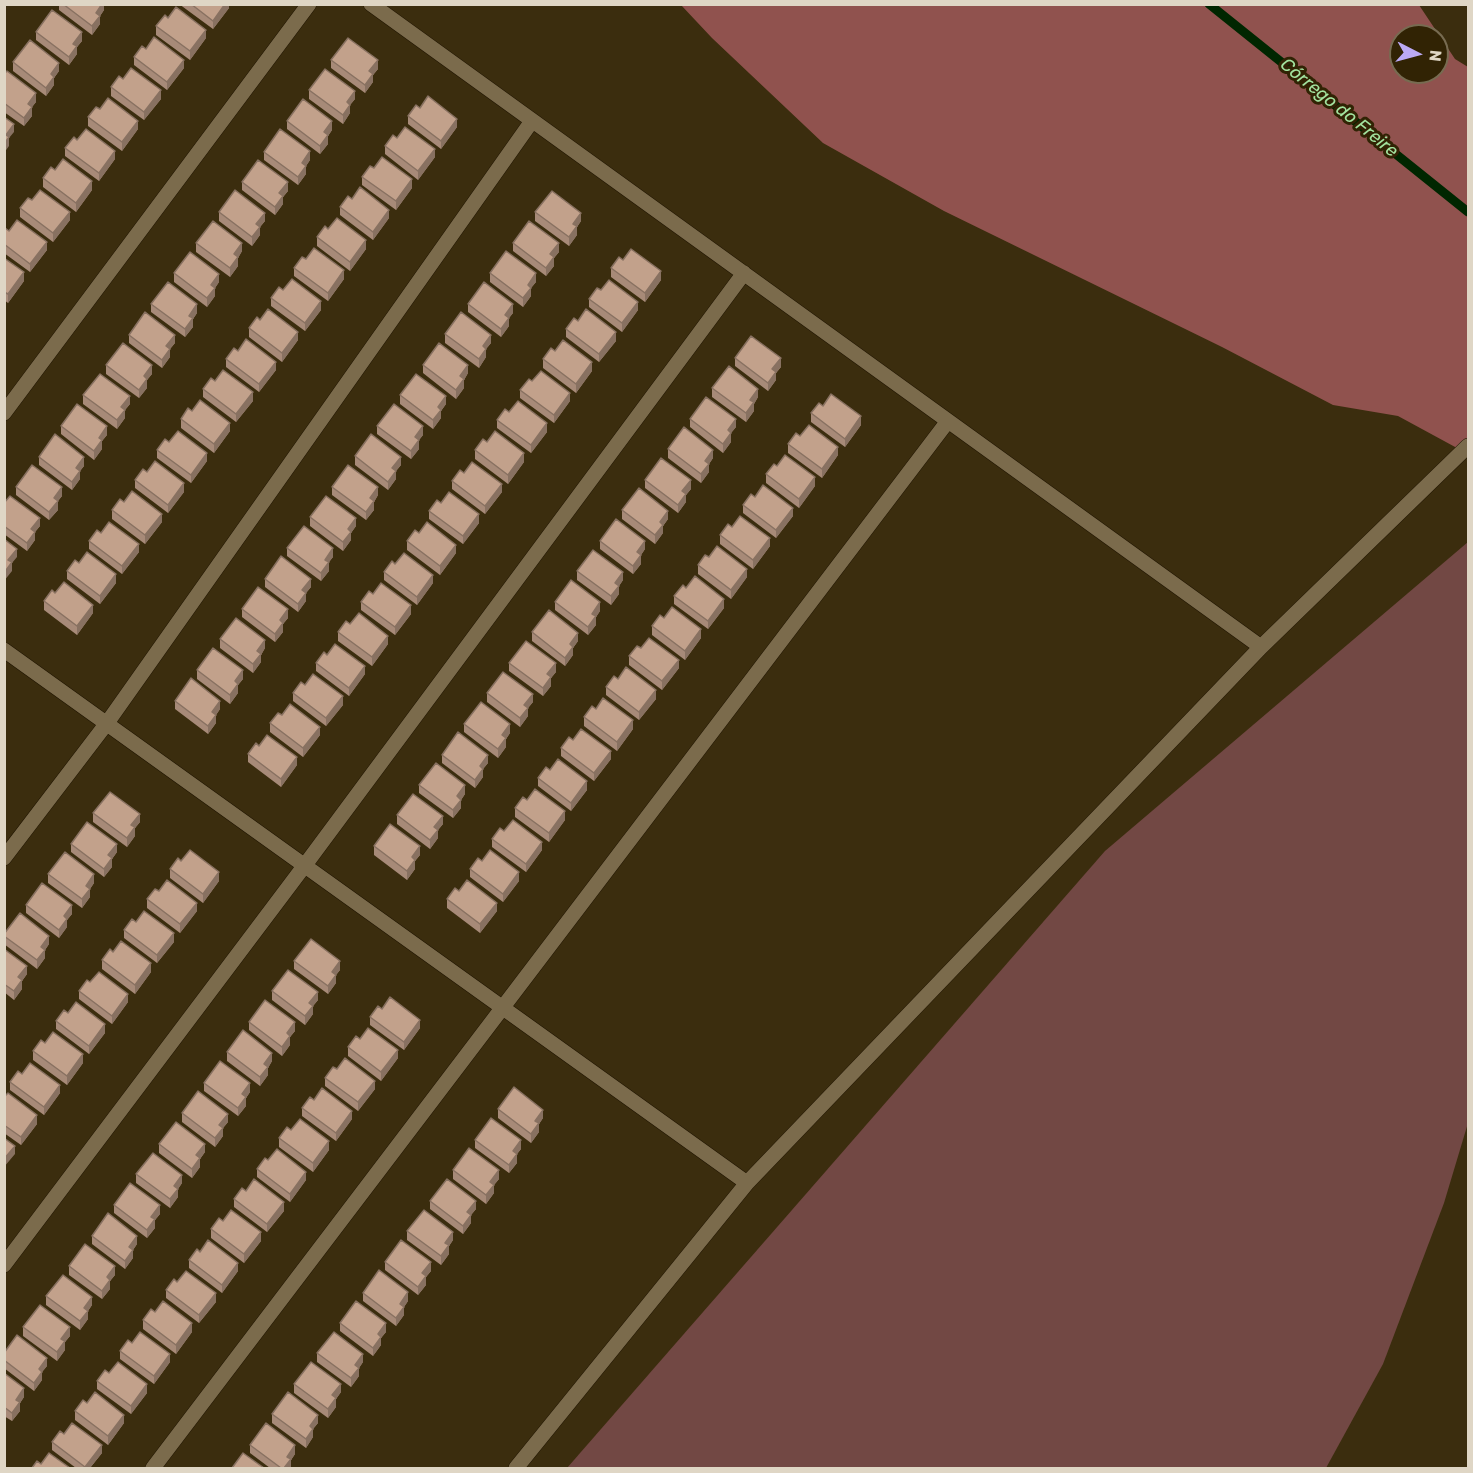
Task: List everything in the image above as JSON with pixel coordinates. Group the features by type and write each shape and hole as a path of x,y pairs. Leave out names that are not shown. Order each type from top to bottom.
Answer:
{"street":[{"path":"4,413 309,4"},
{"path":"371,4 1261,647"},
{"path":"4,858 107,723 532,121"},
{"path":"4,1265 305,865 744,273"},
{"path":"153,1468 948,422"},
{"path":"516,1468 747,1183 1261,647 1468,446"},
{"path":"4,650 747,1183"}],"shaded area":[{"path":"681,5 1419,5 1432,24 1389,24 1389,84 1449,84 1449,50 1455,59 1468,67 1468,454 1398,416 1333,405 1222,347 944,211 823,143 712,38"},
{"path":"1468,542 1468,1123 1444,1203 1383,1364 1326,1468 567,1468 1105,851"}],"building":[{"path":"63,4 102,4 96,13 100,16 92,26"},
{"path":"191,4 225,4 213,21"},
{"path":"176,7 206,30 190,51 156,26 165,15 168,18"},
{"path":"52,10 82,32 73,44 77,46 69,57 36,32"},
{"path":"154,37 184,60 167,82 134,57 142,46 146,49"},
{"path":"348,38 378,60 369,71 373,74 365,85 331,60"},
{"path":"30,40 59,63 51,74 54,77 46,88 13,62"},
{"path":"131,68 161,90 144,112 111,87 119,76 123,79"},
{"path":"325,69 355,91 347,102 350,105 343,115 309,90"},
{"path":"7,71 36,93 28,104 32,107 24,118 4,103 4,74"},
{"path":"428,96 457,119 441,141 408,116 416,105 420,108"},
{"path":"108,98 138,121 122,142 88,117 96,107 100,109"},
{"path":"303,99 332,121 324,132 328,135 320,146 287,121"},
{"path":"4,117 14,124 6,135 9,137 4,144"},
{"path":"405,127 435,149 418,171 385,146 393,135 397,138"},
{"path":"86,129 115,151 99,173 65,148 74,137 77,140"},
{"path":"280,129 310,151 302,163 306,166 298,177 264,152"},
{"path":"382,157 412,179 396,201 362,177 370,166 374,168"},
{"path":"63,159 92,181 76,203 43,178 51,167 55,170"},
{"path":"258,160 288,182 279,193 283,196 275,207 242,182"},
{"path":"360,187 389,210 373,232 340,207 348,196 352,199"},
{"path":"40,190 70,212 53,233 20,208 28,198 32,200"},
{"path":"235,190 265,213 256,224 260,227 252,237 219,212"},
{"path":"552,191 581,213 573,224 577,226 569,237 535,212"},
{"path":"337,218 366,240 350,262 317,237 325,226 328,229"},
{"path":"17,220 47,242 30,264 4,244 4,229 9,231"},
{"path":"213,221 242,243 234,254 238,257 230,268 196,243"},
{"path":"529,221 559,243 550,254 554,257 546,268 513,243"},
{"path":"314,248 344,270 328,293 294,268 302,257 306,259"},
{"path":"631,249 661,271 645,293 611,268 619,257 623,260"},
{"path":"506,251 536,273 528,285 531,288 523,298 490,273"},
{"path":"190,252 219,274 211,285 215,288 207,298 174,273"},
{"path":"4,258 24,272 8,294 4,292"},
{"path":"292,279 321,301 305,323 271,298 279,287 283,290"},
{"path":"609,280 638,302 622,323 589,299 597,288 601,290"},
{"path":"168,282 197,304 189,316 193,318 185,329 151,304"},
{"path":"484,282 513,304 505,315 509,318 501,329 468,304"},
{"path":"268,309 298,332 282,353 249,328 257,317 260,320"},
{"path":"586,309 616,332 599,354 566,329 574,318 578,321"},
{"path":"145,312 175,335 166,346 170,349 162,360 129,335"},
{"path":"461,312 491,335 483,346 486,349 479,359 445,334"},
{"path":"751,336 781,358 772,369 776,372 768,383 735,358"},
{"path":"246,339 276,362 259,384 226,359 234,348 238,351"},
{"path":"563,340 592,362 576,384 543,359 551,348 555,351"},
{"path":"123,343 152,365 144,376 147,379 139,390 106,365"},
{"path":"439,343 468,365 460,376 464,379 456,390 423,365"},
{"path":"729,366 758,389 750,400 754,402 746,413 712,388"},
{"path":"223,370 253,392 236,414 203,389 211,378 215,381"},
{"path":"541,371 570,393 554,415 520,390 529,379 532,381"},
{"path":"100,374 130,396 121,407 125,410 117,420 83,395"},
{"path":"416,374 446,396 438,407 441,410 433,420 400,395"},
{"path":"831,394 861,416 845,439 811,413 819,403 823,406"},
{"path":"706,397 736,419 728,430 731,433 723,444 690,419"},
{"path":"200,400 230,423 214,444 181,419 188,408 192,411"},
{"path":"518,401 547,423 531,445 497,420 505,409 509,412"},
{"path":"77,404 107,426 99,438 102,440 94,451 61,426"},
{"path":"394,404 423,426 415,437 419,440 411,451 377,426"},
{"path":"809,425 838,447 822,469 788,444 796,433 800,436"},
{"path":"684,427 713,450 705,461 709,464 701,474 668,449"},
{"path":"178,431 207,453 191,475 157,450 165,439 169,442"},
{"path":"495,431 524,453 508,475 475,450 483,439 487,442"},
{"path":"55,434 84,457 76,468 80,471 72,482 39,457"},
{"path":"371,434 401,457 392,468 396,471 388,482 355,456"},
{"path":"785,455 815,477 799,499 766,474 774,464 777,466"},
{"path":"661,458 691,480 682,491 686,494 678,505 645,480"},
{"path":"155,461 184,483 168,505 135,480 143,469 147,472"},
{"path":"472,462 502,484 485,506 452,481 460,470 464,473"},
{"path":"32,465 62,487 54,498 58,501 49,512 16,487"},
{"path":"348,465 378,487 370,498 374,501 366,512 332,487"},
{"path":"763,485 793,508 776,530 743,505 751,494 755,497"},
{"path":"639,488 668,511 660,522 663,525 655,535 622,510"},
{"path":"132,491 162,514 145,535 112,510 120,499 124,502"},
{"path":"449,492 479,514 463,536 429,511 437,500 441,503"},
{"path":"10,496 40,518 31,529 35,532 27,543 4,526 4,503"},
{"path":"326,496 356,518 348,529 351,532 343,542 310,517"},
{"path":"740,516 770,538 753,560 720,535 728,524 732,527"},
{"path":"616,519 645,541 637,552 641,555 633,566 600,541"},
{"path":"109,522 139,544 122,566 89,541 97,530 101,533"},
{"path":"427,522 456,545 440,566 407,541 415,530 419,533"},
{"path":"304,526 333,548 325,560 329,562 321,573 287,548"},
{"path":"4,539 17,549 8,560 12,562 4,573"},
{"path":"717,546 747,569 731,590 698,565 705,555 709,557"},
{"path":"593,550 623,572 615,583 619,586 611,596 577,571"},
{"path":"87,552 116,574 100,596 67,571 75,560 79,563"},
{"path":"404,553 433,575 417,597 384,572 392,561 395,564"},
{"path":"281,556 311,579 302,590 306,593 298,604 265,579"},
{"path":"695,576 724,599 708,621 674,596 683,585 686,588"},
{"path":"571,580 600,602 592,614 596,616 588,627 555,602"},
{"path":"64,582 93,605 77,626 44,601 52,590 55,593"},
{"path":"381,583 411,605 395,627 361,602 369,591 373,594"},
{"path":"258,587 288,609 280,620 283,623 275,634 242,609"},
{"path":"672,607 701,629 685,651 652,626 660,615 664,618"},
{"path":"549,610 578,633 570,644 573,647 565,658 532,632"},
{"path":"359,613 388,636 372,657 338,632 346,621 350,624"},
{"path":"236,618 265,640 257,651 261,654 253,664 220,639"},
{"path":"649,638 679,660 662,681 629,656 637,646 641,648"},
{"path":"526,641 556,663 547,674 551,677 543,688 509,663"},
{"path":"335,644 365,666 349,688 316,663 324,652 327,655"},
{"path":"213,648 243,670 235,681 238,684 230,695 197,670"},
{"path":"626,667 656,690 639,712 606,687 614,676 618,679"},
{"path":"503,672 533,694 524,705 528,708 520,718 487,693"},
{"path":"313,674 343,696 326,718 293,693 301,682 305,685"},
{"path":"191,678 220,701 212,712 216,715 208,726 175,701"},
{"path":"603,698 633,720 617,742 584,717 592,706 596,709"},
{"path":"481,702 510,724 502,735 506,738 498,749 464,724"},
{"path":"290,704 320,727 303,748 270,723 278,713 282,715"},
{"path":"581,729 611,751 594,773 561,748 569,737 573,740"},
{"path":"458,732 488,755 480,766 483,769 475,780 442,755"},
{"path":"267,735 297,757 281,779 248,754 256,743 259,746"},
{"path":"558,759 587,781 571,803 538,778 546,767 550,770"},
{"path":"436,763 465,785 457,796 461,800 453,810 419,785"},
{"path":"535,789 565,811 549,833 515,808 523,797 527,800"},
{"path":"110,792 140,814 131,825 135,827 127,838 93,813"},
{"path":"413,794 443,816 434,827 438,830 430,840 397,815"},
{"path":"513,820 542,842 526,864 492,839 500,828 504,831"},
{"path":"87,822 117,844 108,855 112,858 104,869 71,844"},
{"path":"390,824 420,846 412,857 415,860 407,871 374,846"},
{"path":"190,850 219,872 203,894 170,869 178,858 181,861"},
{"path":"490,850 519,872 503,894 470,869 478,858 482,861"},
{"path":"65,852 94,874 86,886 90,889 82,899 48,874"},
{"path":"167,880 197,903 180,924 147,899 155,889 159,891"},
{"path":"467,880 497,903 480,924 447,899 455,888 459,891"},
{"path":"42,883 72,905 64,916 67,919 59,930 26,905"},
{"path":"144,911 174,933 157,955 124,930 132,919 136,922"},
{"path":"20,913 49,936 41,947 45,950 37,960 4,936"},
{"path":"311,939 340,961 332,972 336,975 328,986 294,961"},
{"path":"121,941 151,963 135,985 102,960 110,949 113,952"},
{"path":"4,949 27,966 18,977 22,980 14,991 4,984"},
{"path":"288,970 318,992 309,1003 313,1006 305,1016 272,991"},
{"path":"99,972 128,994 112,1016 79,991 87,980 90,982"},
{"path":"390,997 420,1020 404,1042 370,1017 378,1006 382,1009"},
{"path":"265,1000 295,1022 287,1033 290,1036 282,1047 249,1022"},
{"path":"76,1002 105,1024 89,1046 56,1021 64,1010 68,1013"},
{"path":"368,1028 398,1050 381,1072 348,1047 356,1036 360,1039"},
{"path":"243,1030 272,1053 264,1064 268,1067 260,1077 227,1052"},
{"path":"53,1032 83,1054 67,1076 33,1051 41,1040 45,1043"},
{"path":"345,1058 375,1081 358,1102 325,1078 333,1067 337,1069"},
{"path":"220,1061 250,1083 242,1094 246,1097 238,1108 204,1083"},
{"path":"30,1063 60,1085 44,1107 10,1082 18,1071 22,1074"},
{"path":"514,1087 543,1110 535,1121 539,1123 531,1134 498,1109"},
{"path":"322,1088 352,1111 336,1133 302,1108 310,1097 314,1100"},
{"path":"198,1091 228,1114 219,1125 223,1128 215,1138 182,1113"},
{"path":"8,1093 37,1115 21,1137 4,1125 4,1097"},
{"path":"491,1118 521,1140 513,1151 517,1154 509,1165 475,1140"},
{"path":"300,1119 329,1141 313,1163 279,1138 287,1127 291,1130"},
{"path":"176,1122 205,1144 196,1155 200,1158 192,1169 159,1144"},
{"path":"4,1138 15,1146 4,1159"},
{"path":"469,1148 499,1170 490,1182 494,1185 486,1195 453,1170"},
{"path":"277,1149 306,1172 290,1194 257,1169 265,1158 268,1160"},
{"path":"153,1153 182,1175 174,1186 178,1189 170,1199 136,1174"},
{"path":"254,1179 284,1202 267,1224 234,1199 242,1188 246,1191"},
{"path":"447,1179 476,1201 467,1212 471,1215 463,1226 430,1201"},
{"path":"130,1183 160,1205 151,1217 155,1219 147,1230 114,1205"},
{"path":"231,1210 261,1232 244,1254 211,1229 219,1218 223,1221"},
{"path":"424,1210 453,1232 445,1243 449,1245 441,1256 407,1231"},
{"path":"108,1213 137,1236 129,1247 133,1250 125,1261 92,1236"},
{"path":"208,1240 238,1263 222,1285 189,1260 197,1249 200,1252"},
{"path":"401,1240 431,1262 422,1273 426,1276 418,1287 385,1262"},
{"path":"85,1244 115,1266 107,1277 110,1280 102,1291 69,1266"},
{"path":"379,1270 408,1292 400,1304 404,1307 396,1318 363,1293"},
{"path":"186,1271 216,1293 199,1315 166,1290 174,1279 177,1282"},
{"path":"63,1275 92,1297 84,1308 88,1311 80,1321 46,1296"},
{"path":"163,1301 192,1323 176,1345 143,1320 151,1309 155,1312"},
{"path":"356,1301 386,1323 378,1334 381,1337 373,1348 340,1323"},
{"path":"40,1305 70,1327 61,1339 65,1341 57,1352 23,1327"},
{"path":"140,1332 170,1354 154,1376 120,1351 128,1340 132,1343"},
{"path":"334,1332 363,1354 355,1365 359,1368 351,1378 317,1353"},
{"path":"17,1335 47,1358 39,1369 42,1372 34,1383 4,1360 4,1353"},
{"path":"118,1362 147,1384 131,1406 97,1381 105,1370 109,1373"},
{"path":"311,1362 341,1384 332,1395 336,1398 328,1409 294,1384"},
{"path":"4,1373 24,1388 16,1400 20,1402 12,1413 4,1407"},
{"path":"95,1392 124,1415 108,1436 75,1411 83,1400 87,1403"},
{"path":"288,1392 318,1415 310,1426 313,1429 306,1439 272,1414"},
{"path":"72,1423 102,1445 85,1467 52,1442 60,1431 64,1434"},
{"path":"266,1423 295,1445 287,1457 291,1459 284,1468 250,1445"},
{"path":"49,1453 70,1468 32,1468 37,1461 41,1464"},
{"path":"243,1453 264,1468 232,1468"}],"waterway":[{"name":"Córrego do Freire","path":"1209,4 1468,212"}]}
